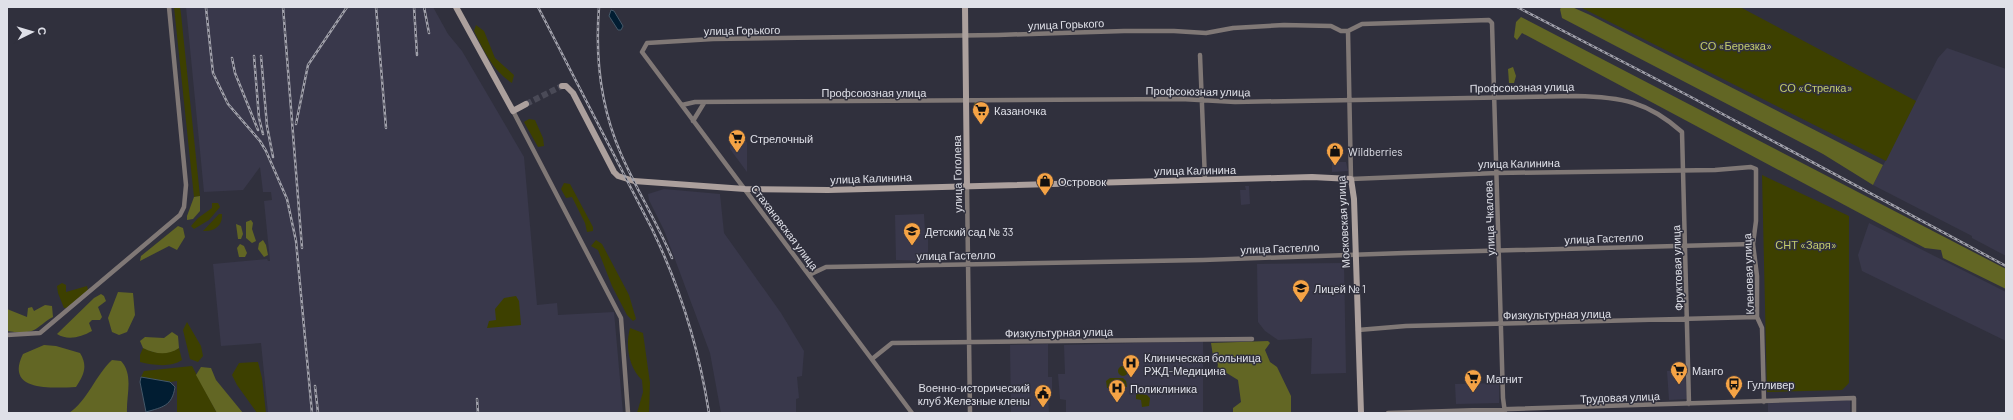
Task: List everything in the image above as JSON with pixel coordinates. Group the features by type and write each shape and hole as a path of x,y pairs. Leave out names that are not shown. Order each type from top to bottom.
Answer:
{"main road":[{"path":"456,7 513,111 526,104"},
{"name":"улица Гоголева","path":"964,7 967,186"},
{"name":"улица Калинина","path":"562,86 566,86 573,93 614,172 618,176 634,180 745,190 828,190 1335,177 1351,179"},
{"name":"Московская улица","path":"1351,179 1354,199 1361,413"}],"street":[{"path":"7,335 40,333 150,242 180,215 184,207 186,186 169,7"},
{"name":"улица Чкалова","path":"1348,31 1362,24 1489,20 1492,23 1505,411"},
{"name":"улица Горького","path":"642,52 645,45 651,42 713,39 965,36 1131,31 1206,33 1233,28 1284,25 1331,26 1341,31 1348,31"},
{"name":"Московская улица","path":"1348,31 1351,179"},
{"name":"Стахановская улица","path":"642,52 912,413"},
{"path":"1200,55 1200,101 1205,180"},
{"name":"Профсоюзная улица","path":"682,105 695,102 1180,99 1200,101 1350,101 1494,96 1605,96 1626,99 1666,118 1682,132"},
{"path":"693,120 704,103"},
{"path":"513,111 620,318 628,413"},
{"name":"Фруктовая улица","path":"1682,132 1689,404"},
{"name":"улица Калинина","path":"1351,179 1497,173 1683,170 1751,167 1756,169"},
{"name":"Кленовая улица","path":"1756,169 1756,221 1753,244 1757,276 1757,317 1762,328 1764,402"},
{"name":"улица Гоголева","path":"967,186 970,413"},
{"name":"улица Гастелло","path":"810,275 826,266 1204,260 1499,250 1753,244"},
{"name":"Физкультурная улица","path":"1358,330 1406,326 1502,325 1757,317"},
{"name":"Физкультурная улица","path":"872,359 892,343 1252,339"},
{"name":"Трудовая улица","path":"1388,413 1505,411 1854,398 1854,413"}],"shaded area":[{"path":"186,7 433,7 448,34 462,51 524,157 537,305 557,303 558,315 614,312 623,413 268,413 261,343 221,346 213,264 267,259 270,261 264,201 272,200 271,192 263,192 260,167 243,190 204,192"},
{"path":"611,10 614,11 623,26 621,30 618,30 609,16"},
{"path":"1947,48 2006,69 2006,256 1972,238 1972,236 1873,185 1938,58"},
{"path":"742,136 747,143 747,172 730,149 730,146"},
{"path":"1332,162 1346,162 1348,171 1332,172"},
{"path":"1245,186 1249,186 1250,204 1241,205 1240,190 1246,190"},
{"path":"664,189 720,194 724,233 781,313 804,351 802,376 797,377 799,398 796,399 796,413 721,413 710,353 664,230 649,200 648,194"},
{"name":"Детский сад № 33","path":"924,214 925,232 928,233 928,261 896,260 895,215"},
{"path":"1869,223 2006,292 2006,341 1862,271 1858,255"},
{"name":"Лицей № 1","path":"1344,263 1346,373 1311,374 1312,338 1278,340 1265,331 1258,322 1257,264"},
{"name":"Клиническая больница РЖД-Медицина","path":"1203,341 1203,413 1066,413 1066,400 1060,399 1058,374 1065,374 1064,345"},
{"path":"1048,344 1048,377 1052,377 1052,395 1048,395 1049,413 1011,413 1010,345"},
{"path":"1685,370 1687,399 1669,400 1667,371"},
{"path":"141,377 170,382 175,387 172,398 166,405 146,412 140,382"},
{"path":"1499,383 1499,403 1456,404 1455,384"},
{"path":"1850,400 1850,413 1768,413 1768,403"}],"green space":[{"path":"174,7 180,7 181,14 200,196 194,197"},
{"path":"1562,7 1572,7 1590,15 1883,165 1873,185 1823,154 1562,18 1560,9"},
{"path":"1580,7 1740,7 1916,101 1886,161"},
{"path":"1521,17 2006,269 2006,289 1943,258 1941,250 1925,248 1522,33 1517,40 1514,37 1516,22"},
{"path":"476,25 484,31 495,58 514,75 512,83 494,67 474,31"},
{"path":"1513,67 1516,76 1514,83 1509,83 1508,69"},
{"path":"975,102 981,103 983,113 980,117 975,117 973,113"},
{"path":"529,119 535,120 543,138 544,146 538,147 524,122"},
{"name":"СНТ «Заря»","path":"1762,175 1849,216 1849,383 1842,390 1767,392"},
{"path":"564,183 570,184 593,227 593,231 587,232 585,223 572,197 566,198 561,189"},
{"path":"200,196 200,211 193,219 187,220 194,197"},
{"path":"212,203 218,203 220,207 209,220 194,229 191,226 198,218 212,208"},
{"path":"219,214 222,214 220,224 215,229 203,231"},
{"path":"251,220 253,223 252,229 256,241 252,243 246,238 246,222"},
{"path":"236,224 241,226 243,234 241,239 238,239"},
{"path":"178,226 183,228 185,237 177,250 169,246 140,261 141,256"},
{"path":"263,240 266,245 268,255 264,257 258,249 259,243"},
{"path":"596,240 602,244 629,295 636,319 633,321 627,315 612,286 598,250 591,246"},
{"path":"240,244 244,246 247,253 245,257 239,257 237,248"},
{"path":"62,283 66,285 66,292 87,286 88,290 70,308 64,308 57,286"},
{"path":"118,292 133,293 135,315 127,332 119,335 112,332 108,318"},
{"path":"101,294 104,296 106,301 98,307 102,317 100,320 92,320 89,323 92,331 70,338 57,334 94,298"},
{"path":"516,296 519,301 521,325 487,328 489,321 496,320 495,309 504,298"},
{"path":"45,305 52,306 53,317 34,330 28,332 7,331 7,309 27,317 28,308 32,307 34,311"},
{"path":"187,322 201,346 203,356 198,362 190,359 183,330"},
{"path":"630,328 643,333 650,383 649,413 637,413 643,392 642,380 634,369 629,356 628,342"},
{"path":"172,332 178,336 179,348 174,351 156,353 143,348 140,341 145,337 164,338"},
{"path":"1268,341 1270,343 1265,350 1270,362 1277,367 1291,396 1291,412 1233,413 1233,408 1241,402 1238,380 1225,372 1216,376 1218,364 1213,356 1211,343"},
{"path":"44,345 56,346 80,353 84,362 84,370 76,387 55,388 34,385 25,381 20,375 19,366 23,354"},
{"path":"143,348 152,352 166,353 179,348 182,360 177,363 167,365 156,365 140,362 140,355"},
{"path":"112,360 121,361 127,373 127,413 69,413 76,408"},
{"path":"258,362 262,378 266,413 257,413 237,385 232,375 239,363"},
{"path":"192,366 217,413 177,413 177,381 170,382 141,377 144,371"},
{"path":"1121,366 1125,366 1128,371 1125,376 1121,376 1118,373 1118,369"},
{"path":"201,367 211,368 216,380 243,413 217,413 196,375"},
{"path":"1110,378 1123,378 1126,381 1127,387 1107,388 1106,381"},
{"path":"1136,393 1147,395 1150,398 1149,406 1142,407 1141,400 1136,399"}],"tunnel":[{"path":"526,104 562,86"}],"railway":[{"path":"283,7 302,248"},
{"path":"296,124 308,65 347,7"},
{"path":"376,7 386,128"},
{"path":"414,7 417,55"},
{"path":"424,7 429,33"},
{"path":"538,7 662,251 680,296 694,342 709,413"},
{"path":"599,7 599,63 608,118 621,154 672,258"},
{"path":"1517,7 1689,96 2006,266"},
{"path":"206,8 213,73 228,104 260,141 266,151 287,199 296,241 312,413"},
{"path":"254,56 259,118 263,134"},
{"path":"261,56 267,126 273,157"},
{"path":"232,58 235,73 258,130"},
{"path":"315,386 318,413"},
{"path":"477,399 478,413"}],"place":[{"name":"Казаночка","path":"981,125"},
{"name":"Стрелочный","path":"737,153"},
{"name":"Wildberries","path":"1335,166"},
{"name":"Островок","path":"1045,196"},
{"name":"Детский сад № 33","path":"912,246"},
{"name":"Лицей № 1","path":"1301,303"},
{"name":"Клиническая больница РЖД-Медицина","path":"1131,378"},
{"name":"Манго","path":"1679,385"},
{"name":"Магнит","path":"1473,393"},
{"name":"Гулливер","path":"1734,399"},
{"name":"Поликлиника","path":"1117,403"},
{"name":"Военно-исторический клуб Железные клены","path":"1043,408"}],"park label":[{"name":"СО «Березка»","path":"1736,45"},
{"name":"СО «Стрелка»","path":"1816,87"}]}
